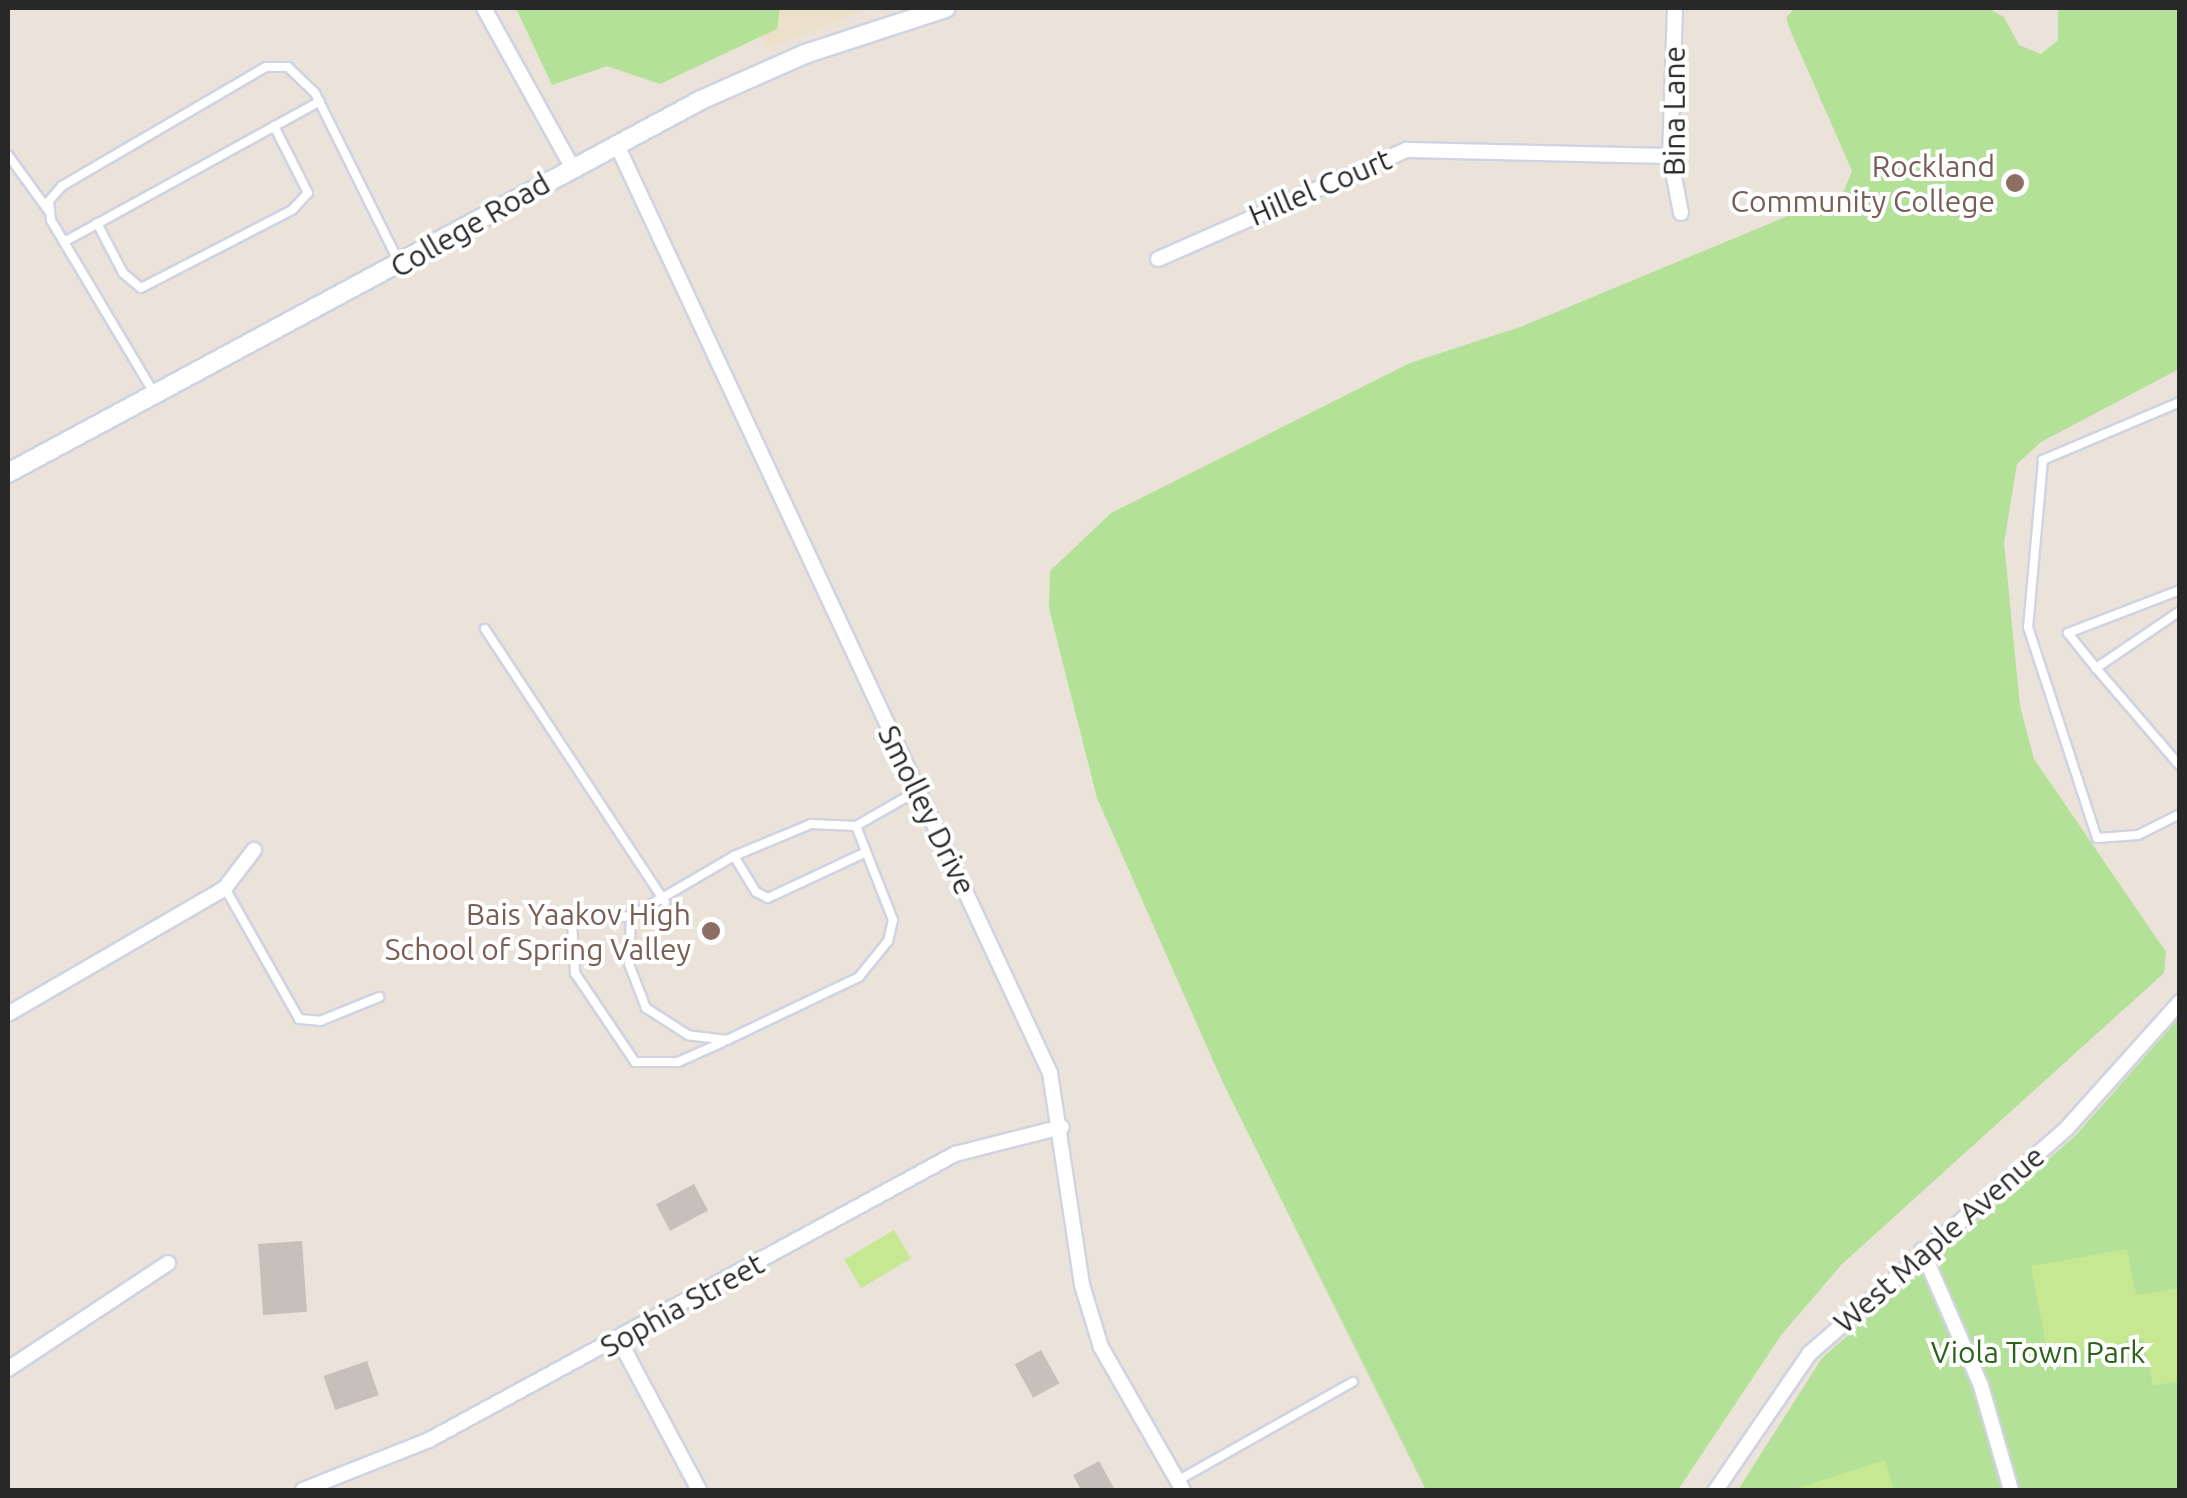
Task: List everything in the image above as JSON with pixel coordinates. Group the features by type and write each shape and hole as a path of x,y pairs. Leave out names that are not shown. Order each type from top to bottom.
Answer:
{"street":[{"path":"484,8 572,167"},
{"name":"College Road","path":"8,474 400,266 616,143 787,62 946,8"},
{"name":"Bina Lane","path":"1675,8 1670,156 1681,214"},
{"name":"Smolley Drive","path":"616,143 1050,1073 1062,1126 1082,1286 1101,1347 1180,1486"},
{"name":"Hillel Court","path":"1158,258 1406,150 1670,156"},
{"path":"8,1014 226,888 254,850"},
{"name":"West Maple Avenue","path":"1716,1490 1809,1354 1922,1250 2067,1128 2180,1002"},
{"name":"Sophia Street","path":"303,1490 429,1440 955,1154 1062,1126"},
{"path":"1922,1250 1981,1386 2011,1490"},
{"path":"8,1369 168,1263"},
{"path":"619,1340 699,1490"}],"lane":[{"path":"48,210 62,186 266,67 297,72 320,102 400,266"},
{"path":"64,242 320,102"},
{"path":"97,223 123,273 141,288 292,210 308,193 274,126"},
{"path":"8,155 48,210 154,394"},
{"path":"2180,402 2042,460 2028,627 2097,838 2138,835 2180,814"},
{"path":"2180,590 2068,634 2180,766"},
{"path":"2096,668 2180,611"},
{"path":"485,630 664,902"},
{"path":"856,826 892,920 876,960 810,1004 678,1062 635,1062 575,973 572,922 631,916 664,902 734,856 811,824 856,826 917,791"},
{"path":"734,856 756,892 768,898 864,853"},
{"path":"226,888 299,1020 320,1021 379,998"},
{"path":"631,916 629,964 646,1008 688,1035 727,1040"},
{"path":"1180,1486 1354,1382"}],"shaded area":[{"path":"745,8 874,8 766,48"}],"green space":[{"path":"516,8 780,8 777,29 660,84 607,66 552,85"},
{"path":"1987,8 2004,17 2019,45 2041,54 2058,40 2058,8 2179,8 2179,369 2041,442 2017,464 2004,543 2020,706 2034,759 2166,952 2164,973 1842,1264 1782,1334 1678,1490 1426,1490 1223,1083 1097,798 1049,608 1050,571 1111,513 1410,363 1523,326 1843,193 1852,171 1791,32 1786,18 1793,10"},
{"name":"Viola Town Park","path":"2179,1018 2179,1490 1738,1490 1822,1358 2076,1135"},
{"path":"894,1230 911,1258 861,1288 844,1260"},
{"path":"2127,1249 2136,1295 2179,1288 2179,1381 2153,1386 2143,1339 2048,1356 2031,1266"},
{"path":"1885,1460 1894,1490 1795,1490 1795,1489"}],"building":[{"path":"694,1184 708,1210 670,1231 656,1204"},
{"path":"302,1241 307,1312 263,1315 258,1244"},
{"path":"1041,1350 1059,1383 1033,1398 1015,1365"},
{"path":"367,1361 379,1395 335,1410 324,1376"},
{"path":"1099,1461 1115,1490 1081,1490 1073,1475"}],"place":[{"name":"Rockland Community College","path":"2015,183"},
{"name":"Bais Yaakov High School of Spring Valley","path":"711,931"}]}
